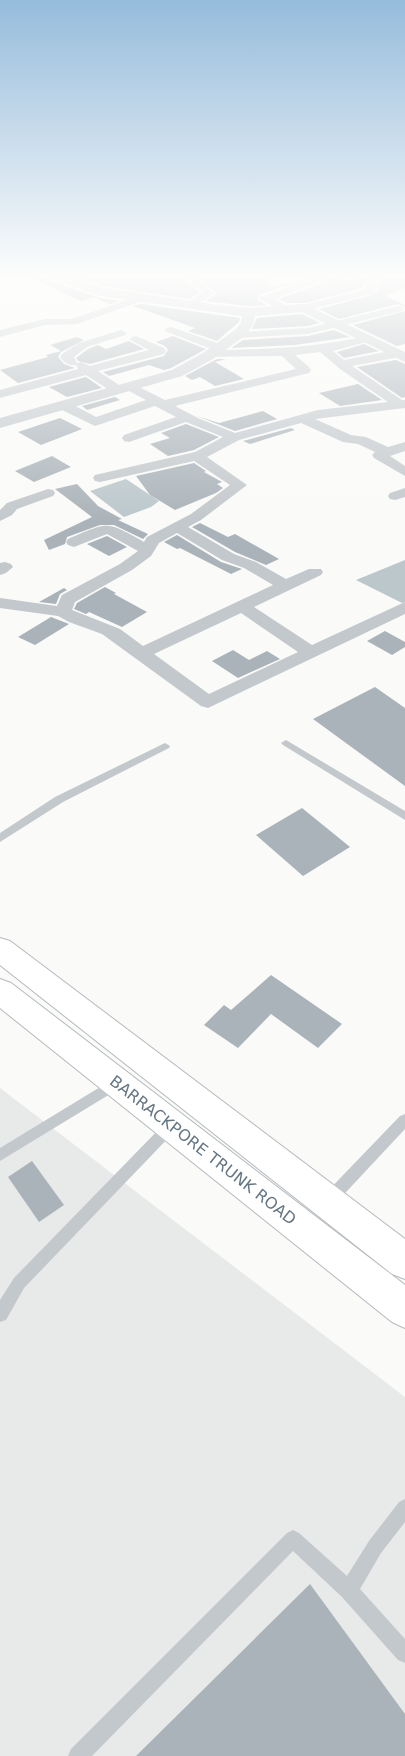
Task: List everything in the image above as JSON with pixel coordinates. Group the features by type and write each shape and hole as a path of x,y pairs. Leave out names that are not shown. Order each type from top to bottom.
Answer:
{"main road":[{"path":"0,949 405,1261"},
{"name":"BARRACKPORE TRUNK ROAD","path":"0,991 405,1309"}],"street":[{"path":"67,358 124,389 159,403 186,418 234,437"},
{"path":"0,381 87,358"},
{"path":"0,394 135,358"},
{"path":"0,423 176,373 203,358"},
{"path":"64,405 95,422 159,403 212,394 305,370 292,358"},
{"path":"335,358 402,404"},
{"path":"342,364 365,358"},
{"path":"100,478 200,456 234,437 302,418 328,412 402,404"},
{"path":"129,438 186,418"},
{"path":"302,418 348,439 361,440 387,452"},
{"path":"405,446 379,455 405,472"},
{"path":"63,612 68,599 126,566 145,553 153,540 196,517 240,485 201,459 200,456"},
{"path":"0,516 12,506 48,493"},
{"path":"177,527 228,557 248,564 286,586"},
{"path":"74,542 106,530 111,530 146,549"},
{"path":"142,653 315,572"},
{"path":"0,603 63,612 71,618 104,628 142,653 208,702 405,607"},
{"path":"241,606 311,652"}],"lane":[{"path":"286,743 405,816"},
{"path":"0,838 25,819 54,801 164,746"},
{"path":"0,1155 117,1083"},
{"path":"328,1201 405,1120"},
{"path":"0,1314 20,1283 172,1125"},
{"path":"349,1590 375,1547 405,1508"},
{"path":"78,1756 293,1538 349,1590 405,1653"}],"shaded area":[{"path":"126,479 159,501 151,507 124,517 90,491"},
{"path":"405,560 405,602 402,603 356,580"},
{"path":"0,1088 405,1397 405,1756 0,1756"}],"building":[{"path":"45,358 59,358 64,364 75,368 18,383 0,370"},
{"path":"76,358 112,358 90,364 78,361"},
{"path":"157,358 190,358 164,370 149,365 109,376 103,372"},
{"path":"217,359 226,359 215,362 244,379 215,386 200,377 192,380 185,376"},
{"path":"396,360 405,364 405,397 402,398 357,367"},
{"path":"86,377 102,388 67,397 49,387"},
{"path":"358,384 382,400 340,406 319,393"},
{"path":"115,397 120,400 87,410 82,406"},
{"path":"263,411 277,419 235,431 197,416 219,423"},
{"path":"60,418 82,429 41,445 18,432"},
{"path":"186,424 219,437 194,450 168,456 150,444 170,438 161,433"},
{"path":"291,428 295,430 250,444 243,441"},
{"path":"52,456 71,467 34,482 15,471"},
{"path":"194,463 206,471 204,472 222,482 217,484 223,488 216,493 175,510 150,495 136,476"},
{"path":"77,484 98,506 122,519 118,520 148,534 143,539 114,525 100,525 67,537 65,544 49,550 44,540 92,517 55,489"},
{"path":"200,523 228,537 235,534 279,559 266,565 235,552 192,527"},
{"path":"177,535 221,562 242,569 231,574 164,542"},
{"path":"107,536 127,547 109,556 87,544"},
{"path":"105,587 147,612 122,627 89,612 86,614 74,609 77,603"},
{"path":"64,588 67,590 60,594 56,604 39,602"},
{"path":"51,617 69,624 35,645 18,637"},
{"path":"385,631 405,642 405,647 392,655 367,641"},
{"path":"233,650 249,660 267,651 280,659 238,678 212,661"},
{"path":"375,687 405,708 405,786 313,719"},
{"path":"302,808 350,847 303,876 256,835"},
{"path":"271,975 342,1024 318,1048 271,1014 238,1048 204,1025 224,1005 231,1010"},
{"path":"32,1161 64,1205 39,1222 8,1177"},
{"path":"310,1584 405,1714 405,1756 136,1756"}]}
